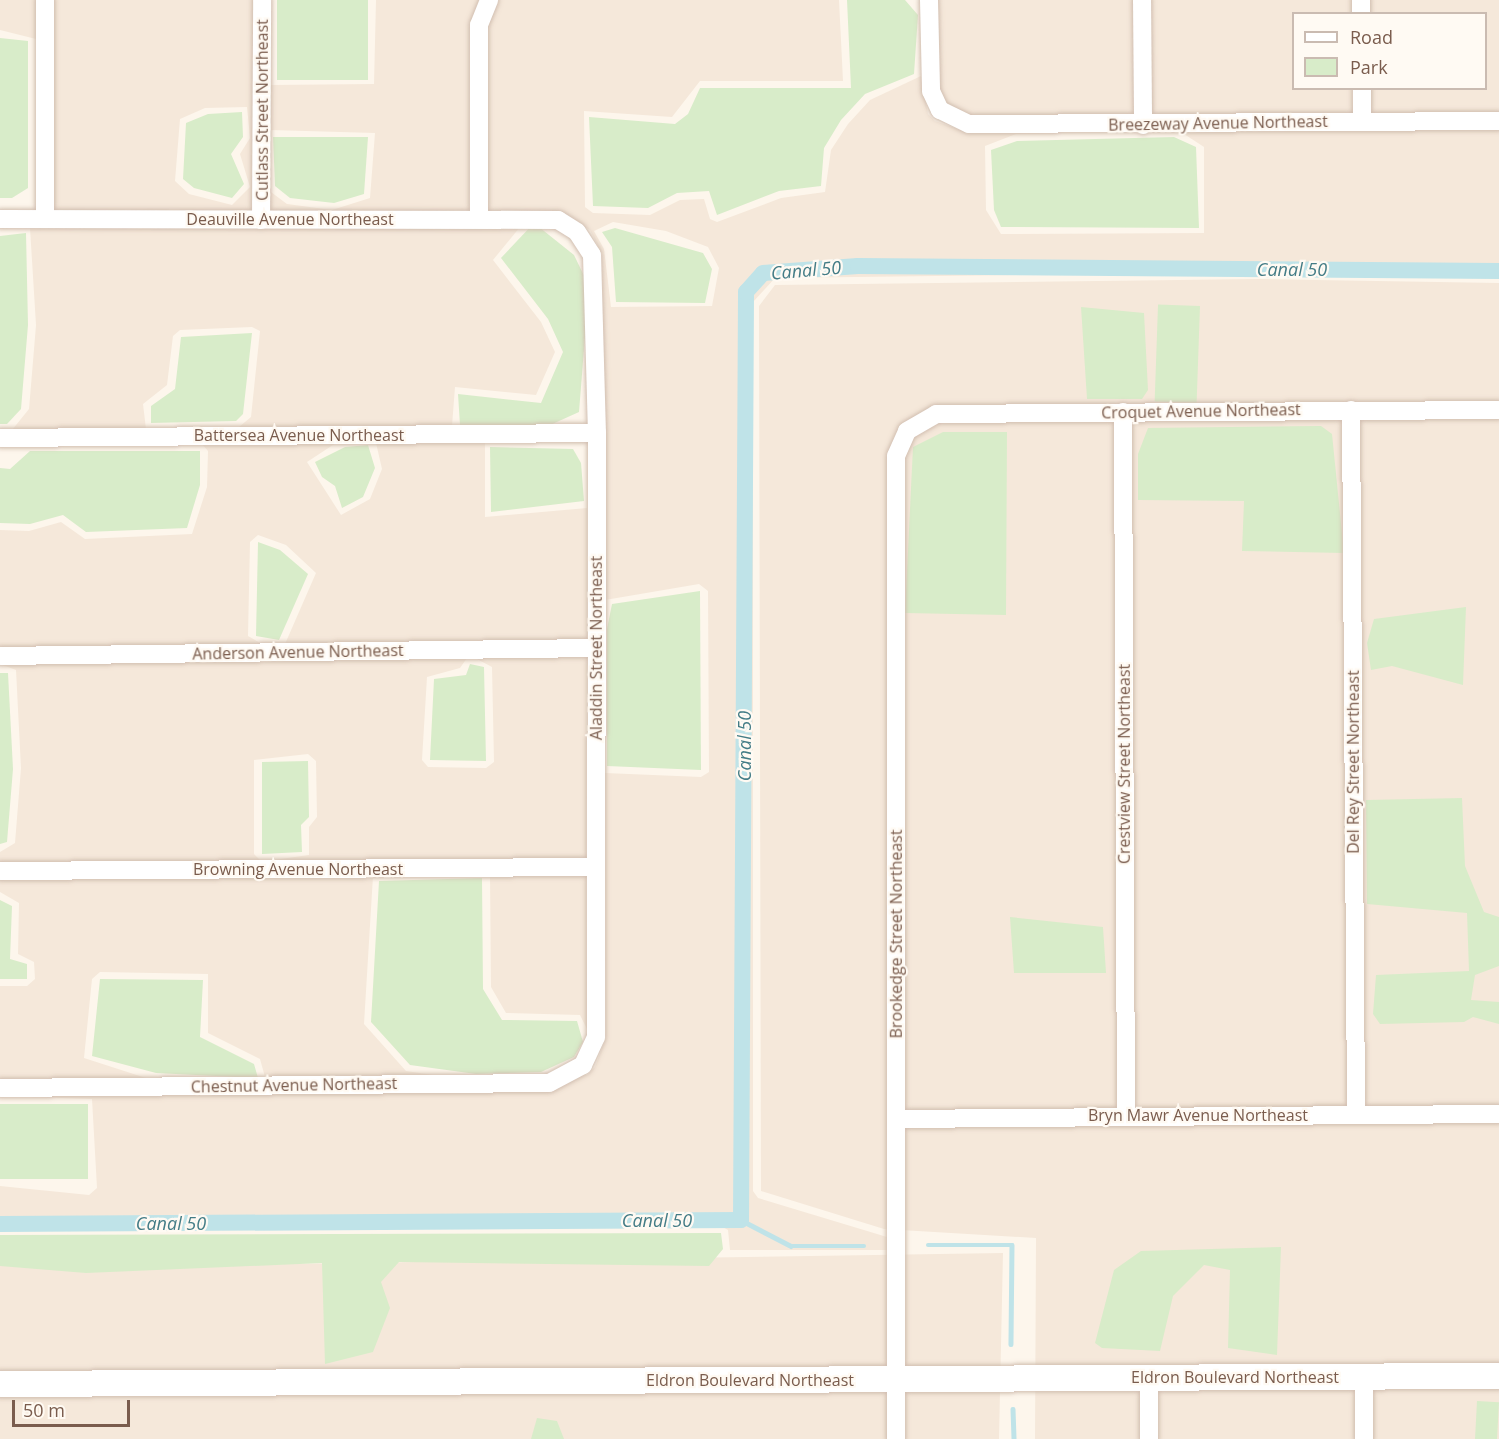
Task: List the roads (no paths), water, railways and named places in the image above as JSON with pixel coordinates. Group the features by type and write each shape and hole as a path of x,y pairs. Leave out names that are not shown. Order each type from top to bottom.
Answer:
{"street":[{"path":"45,0 45,219"},
{"name":"Cutlass Street Northeast","path":"261,220 262,0"},
{"path":"478,218 479,25 489,0"},
{"name":"Breezeway Avenue Northeast","path":"929,0 931,91 940,110 969,124 1143,125 1499,121"},
{"path":"1142,0 1143,125"},
{"path":"1362,90 1362,122"},
{"name":"Deauville Avenue Northeast","path":"0,219 478,218 558,220 577,232"},
{"name":"Aladdin Street Northeast","path":"577,232 592,255 597,433 596,1037 583,1065"},
{"name":"Del Rey Street Northeast","path":"1351,410 1356,1115"},
{"name":"Croquet Avenue Northeast","path":"907,431 936,414 1499,410"},
{"name":"Crestview Street Northeast","path":"1123,412 1125,1115"},
{"name":"Brookedge Street Northeast","path":"896,1439 896,456 907,431"},
{"name":"Battersea Avenue Northeast","path":"0,438 597,433"},
{"name":"Anderson Avenue Northeast","path":"0,656 596,648"},
{"name":"Browning Avenue Northeast","path":"0,871 595,867"},
{"name":"Chestnut Avenue Northeast","path":"0,1088 549,1083 583,1065"},
{"name":"Bryn Mawr Avenue Northeast","path":"897,1119 1125,1115 1499,1114"},
{"path":"1364,1376 1364,1439"},
{"name":"Eldron Boulevard Northeast","path":"0,1384 1499,1376"},
{"path":"1149,1377 1149,1439"}],"waterway":[{"name":"Canal 50","path":"0,1224 741,1220 746,292 763,273 858,266 1499,271"},
{"path":"741,1220 791,1246 864,1246"},
{"path":"928,1245 1012,1245 1011,1344"},
{"path":"1013,1409 1014,1439"}]}
